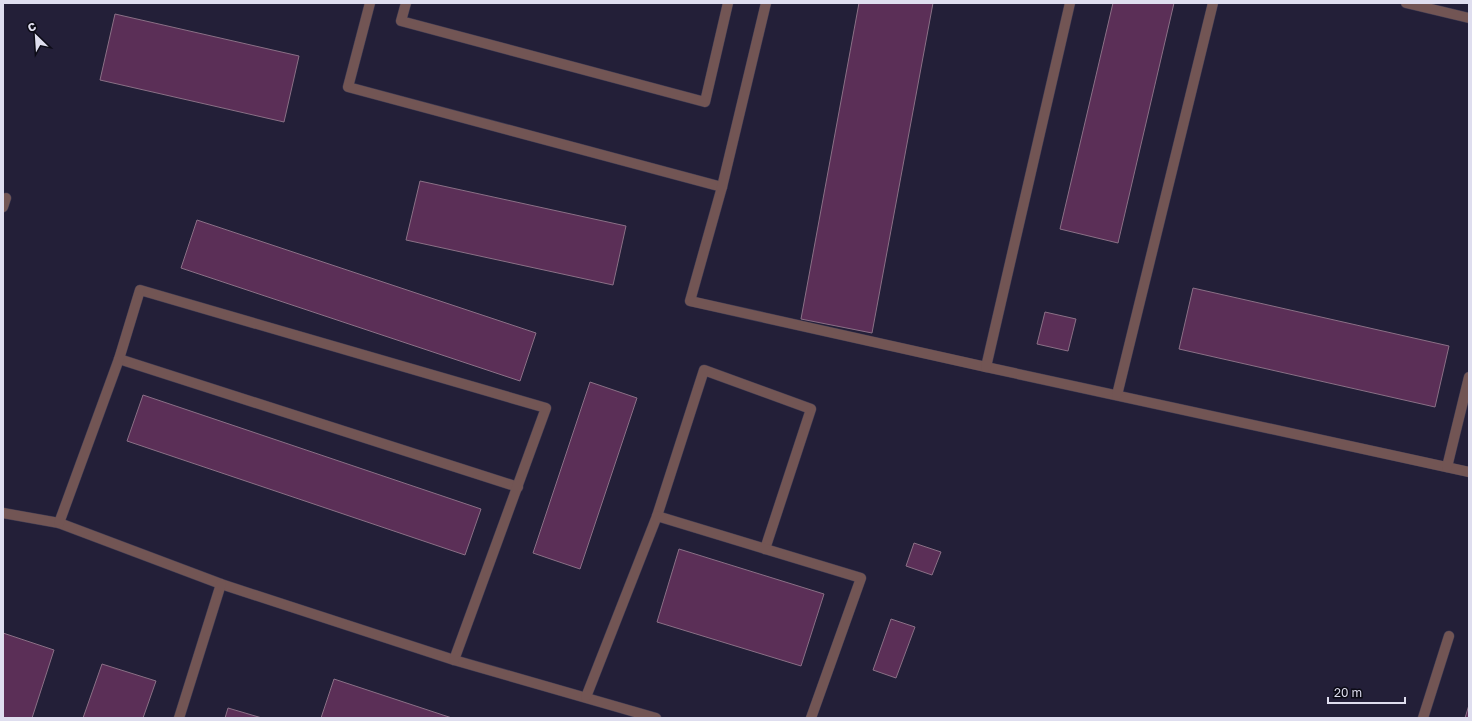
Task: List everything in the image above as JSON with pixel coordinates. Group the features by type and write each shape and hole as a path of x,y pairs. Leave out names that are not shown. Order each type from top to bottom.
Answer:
{"lane":[{"path":"370,3 348,87 722,187"},
{"path":"406,3 401,21 705,102 728,3"},
{"path":"766,3 722,187 690,301 1469,472"},
{"path":"986,367 1070,3"},
{"path":"1117,395 1213,3"},
{"path":"1406,3 1469,18"},
{"path":"59,523 118,359 140,290 546,408 454,660"},
{"path":"118,359 518,487"},
{"path":"586,697 657,516 704,370 811,409 765,548"},
{"path":"1447,467 1469,377"},
{"path":"3,513 59,523 221,584 454,660 656,718"},
{"path":"657,516 861,578 811,718"},
{"path":"179,718 221,584"},
{"path":"1423,718 1449,636"}],"building":[{"path":"859,3 933,3 872,333 801,319"},
{"path":"1113,3 1174,3 1118,243 1060,229"},
{"path":"115,14 299,56 284,122 100,80"},
{"path":"420,181 626,226 613,285 406,240"},
{"path":"197,220 536,333 520,381 181,268"},
{"path":"1193,288 1449,346 1435,407 1179,349"},
{"path":"1045,312 1076,319 1068,351 1037,344"},
{"path":"590,382 637,398 580,569 533,553"},
{"path":"143,395 481,509 465,555 127,441"},
{"path":"914,543 941,552 932,575 906,566"},
{"path":"679,549 824,594 801,666 657,622"},
{"path":"891,619 915,627 896,678 873,670"},
{"path":"3,633 54,650 32,718 3,718"},
{"path":"102,664 156,681 143,718 83,718"},
{"path":"334,679 452,718 321,718"},
{"path":"1469,705 1469,718 1465,718"},
{"path":"228,708 262,718 225,718"}]}
